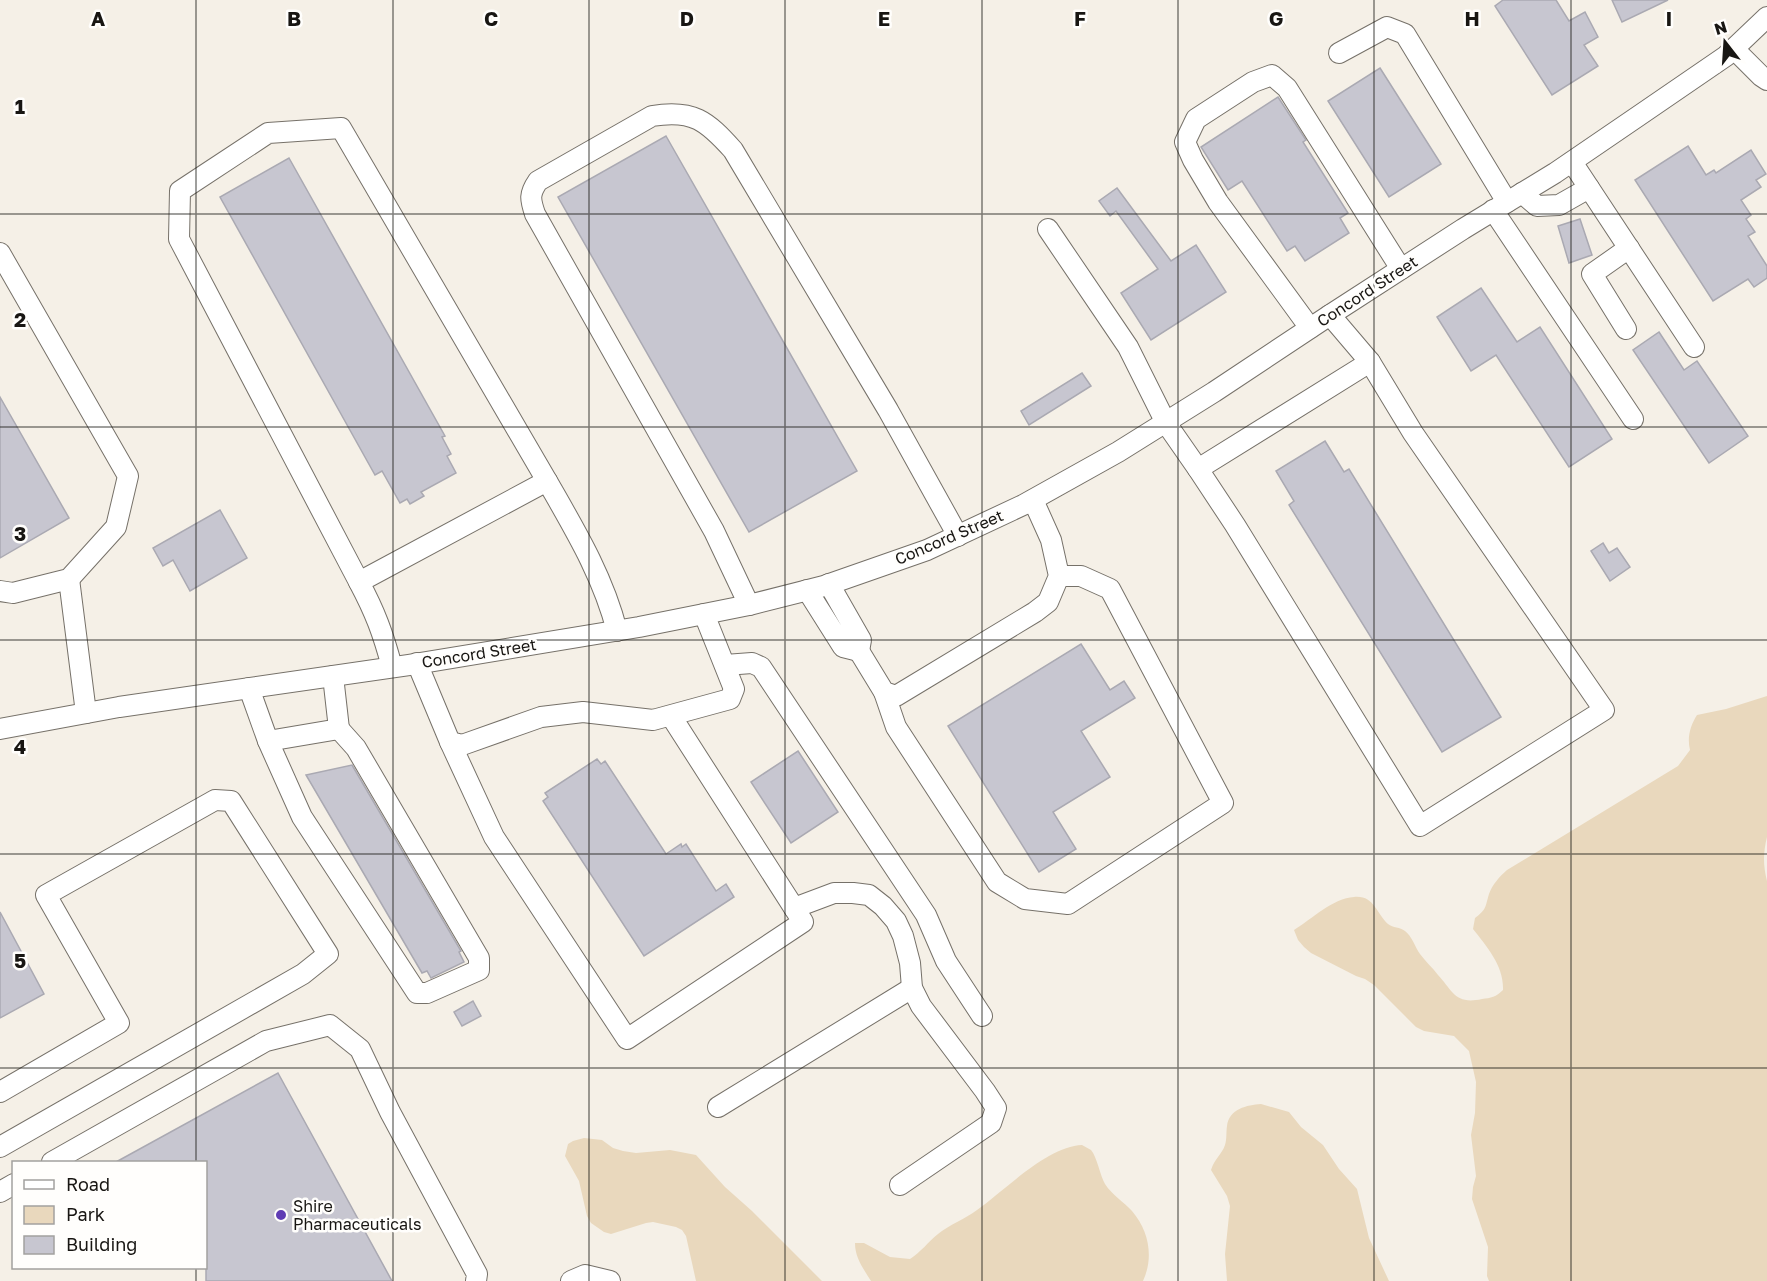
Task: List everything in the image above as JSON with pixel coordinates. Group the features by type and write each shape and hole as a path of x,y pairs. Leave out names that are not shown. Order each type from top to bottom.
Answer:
{"street":[{"name":"Concord Street","path":"0,729 86,713 617,631 749,605 807,590 927,550 1033,500 1166,423 1401,269 1572,162 1726,56 1767,17"},
{"path":"1340,53 1387,27 1405,34 1508,202 1633,419"},
{"path":"1734,49 1767,80"},
{"path":"1310,328 1218,202 1185,142 1196,119 1253,82 1272,75 1287,88 1401,269"},
{"path":"749,605 714,531 535,214 531,202 531,190 538,181 652,116 668,113 691,117 707,124 733,150 888,410 958,536"},
{"path":"392,667 375,613 179,239 180,191 268,134 340,128 585,547 610,604 617,631"},
{"path":"1572,162 1694,347"},
{"path":"1508,202 1537,207 1559,205 1589,188"},
{"path":"1048,228 1128,347 1166,423 1235,525 1420,826 1604,710 1413,433 1370,362 1330,315"},
{"path":"1626,329 1592,274 1629,248"},
{"path":"0,254 128,476 116,527 69,579 13,593 0,591"},
{"path":"1198,469 1370,362"},
{"path":"359,582 547,481"},
{"path":"884,692 896,696 1048,602 1059,576 1051,540 1033,500"},
{"path":"829,584 861,639 859,651 884,692 896,727 998,882 1025,899 1068,904 1223,803 1110,589 1081,576 1059,576"},
{"path":"69,579 86,713"},
{"path":"807,590 843,646 859,651"},
{"path":"450,742 462,745 541,717 583,712 653,720 730,699 734,689 704,614"},
{"path":"417,663 494,837 627,1039 802,922 671,716"},
{"path":"725,666 752,663 761,667 926,915 946,962 982,1016"},
{"path":"249,688 268,741 302,817 417,993 427,993 479,970 479,958 356,748 339,729 333,676"},
{"path":"268,741 339,729"},
{"path":"0,1092 118,1023 46,895 215,800 231,801 328,954 303,974 0,1147"},
{"path":"794,908 834,893 869,895 883,906 896,921 903,936 910,963 912,988 921,1006 996,1108 992,1123 900,1185"},
{"path":"718,1107 912,988"},
{"path":"54,1161 266,1041 330,1024 360,1049 395,1122 477,1274 476,1281"},
{"path":"572,1281 585,1275 610,1281"}],"green space":[{"path":"1767,696 1767,837 1764,859 1767,881 1767,1281 1489,1281 1487,1276 1488,1247 1472,1199 1476,1176 1471,1135 1475,1113 1476,1082 1469,1051 1454,1036 1424,1031 1416,1027 1374,985 1311,953 1298,940 1294,930 1338,901 1361,897 1374,906 1388,924 1407,933 1422,957 1451,991 1460,998 1473,1000 1496,996 1503,990 1501,973 1494,957 1473,929 1475,918 1484,910 1490,891 1499,878 1507,870 1678,766 1690,750 1690,732 1697,715 1726,709"},
{"path":"1261,1104 1289,1112 1301,1127 1323,1145 1339,1169 1357,1189 1369,1238 1389,1281 1227,1281 1225,1254 1230,1206 1227,1196 1211,1170 1225,1145 1228,1120 1231,1116 1250,1105"},
{"path":"584,1138 602,1140 613,1148 636,1153 670,1150 696,1155 725,1187 822,1281 696,1281 686,1236 682,1230 653,1222 611,1234 604,1232 591,1223 587,1216 579,1181 565,1156 568,1144"},
{"path":"1082,1145 1093,1153 1108,1188 1132,1211 1142,1227 1149,1254 1143,1281 871,1281 862,1267 856,1253 855,1243 864,1243 890,1257 910,1259 938,1234 977,1210 1027,1170 1055,1153"}],"building":[{"path":"1503,0 1556,0 1569,21 1585,12 1598,37 1584,45 1598,66 1552,95 1495,6"},
{"path":"1612,0 1668,0 1622,22"},
{"path":"1380,68 1441,164 1389,197 1328,101"},
{"path":"1278,97 1306,140 1303,142 1348,213 1340,218 1349,233 1305,261 1295,246 1287,251 1242,181 1228,190 1201,147"},
{"path":"666,136 857,471 749,532 558,197"},
{"path":"1688,146 1706,175 1714,170 1716,173 1751,150 1766,174 1756,180 1761,187 1741,200 1751,215 1746,219 1755,232 1748,236 1767,266 1767,278 1754,287 1748,279 1713,301 1635,180"},
{"path":"289,158 445,436 442,437 451,454 447,456 456,473 421,492 424,496 410,504 407,499 400,503 382,471 375,475 220,197"},
{"path":"1117,188 1171,261 1196,245 1226,292 1151,340 1121,293 1158,269 1116,211 1110,216 1099,201"},
{"path":"1580,219 1592,255 1569,263 1558,226"},
{"path":"1481,288 1517,342 1540,327 1612,439 1569,467 1496,355 1471,371 1437,317"},
{"path":"1659,332 1684,370 1697,361 1748,436 1709,463 1633,350"},
{"path":"1082,373 1091,386 1029,425 1021,411"},
{"path":"0,397 69,518 0,558"},
{"path":"1325,441 1344,472 1349,469 1501,717 1442,752 1289,505 1294,501 1276,471"},
{"path":"220,510 247,558 190,591 173,560 163,566 153,548"},
{"path":"1603,543 1609,553 1617,548 1630,567 1610,581 1591,551"},
{"path":"1081,644 1110,690 1124,681 1135,698 1081,731 1110,777 1053,812 1076,849 1039,872 948,726"},
{"path":"798,751 838,812 791,843 751,782"},
{"path":"597,759 601,764 605,761 666,854 681,844 682,847 686,844 716,891 726,884 734,897 644,956 543,801 548,797 545,793"},
{"path":"352,765 461,951 459,952 464,962 431,978 427,971 422,973 306,775"},
{"path":"0,912 44,994 0,1018"},
{"path":"473,1001 481,1016 462,1026 454,1012"},
{"name":"Shire Pharmaceuticals","path":"278,1073 392,1281 206,1281 207,1161 118,1161"}],"place":[{"name":"Shire Pharmaceuticals","path":"281,1215"}]}
